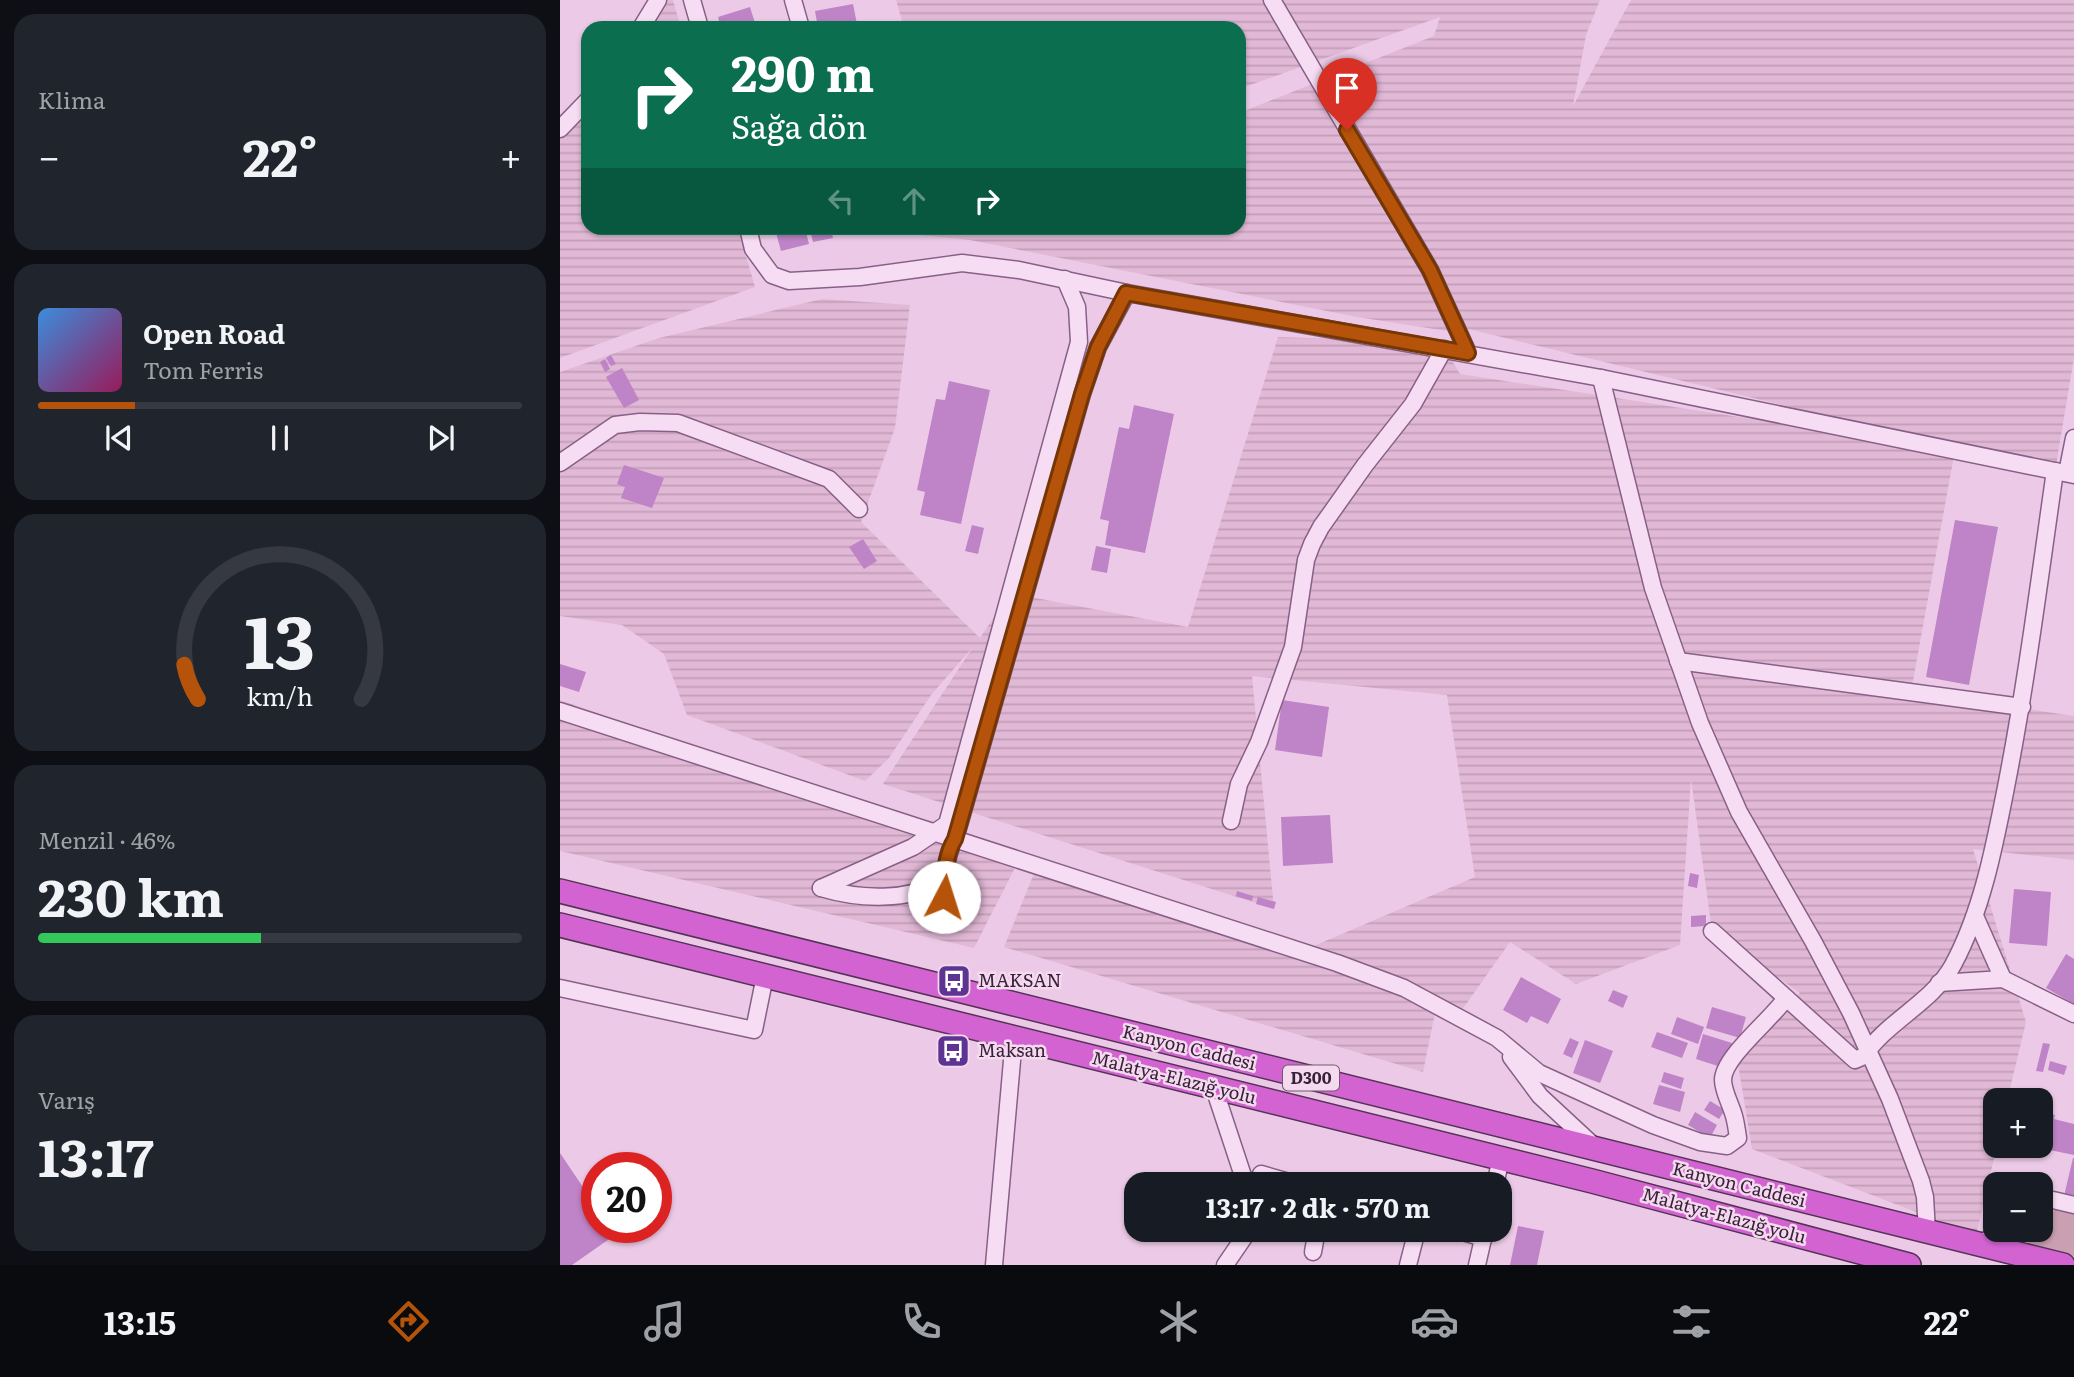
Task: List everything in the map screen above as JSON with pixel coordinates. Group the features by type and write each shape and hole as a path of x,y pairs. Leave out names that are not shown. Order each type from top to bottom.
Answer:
{"highway":[{"name":"Kanyon Caddesi","path":"560,891 2063,1265"},
{"name":"Malatya-Elazığ yolu","path":"560,925 1501,1158 1884,1262 1909,1265"}],"street":[{"path":"645,21 658,0"},
{"path":"692,0 698,21"},
{"path":"793,0 799,21"},
{"path":"1272,0 1430,270 1468,353"},
{"path":"560,129 581,107"},
{"path":"750,235 753,249 772,275 789,281 860,277 962,263 1019,270 1126,293 1601,378 2065,473"},
{"path":"944,882 914,894 886,896 866,896 821,888 913,847 947,824 1079,342 1077,307 1065,279"},
{"path":"945,911 944,882 951,846 1082,394 1098,347 1126,293"},
{"path":"1231,821 1239,783 1259,742 1293,647 1306,560 1312,544 1364,465 1413,404 1444,349"},
{"path":"1601,378 1653,588 1700,723 1739,812 1814,941 1868,1050 1913,1157 1925,1197 1927,1233"},
{"path":"560,463 615,425 640,422 678,423 829,480 859,509"},
{"path":"1712,931 1855,1060 1864,1056 1928,995 1951,968 1975,916 2000,820 2065,473 2074,438"},
{"path":"1678,661 2022,707"},
{"path":"560,711 1337,963 1404,988 1497,1038 1539,1073 1653,1125 1700,1142 1727,1146 1738,1138 1723,1080 1726,1066 1786,998"},
{"path":"1975,916 2003,979"},
{"path":"560,988 754,1030 765,976"},
{"path":"1939,983 2003,979 2074,1014"},
{"path":"994,1265 1014,1038"},
{"path":"1497,1038 1540,1096 1597,1149"},
{"path":"1214,1088 1242,1172"},
{"path":"1498,1172 1501,1158"},
{"path":"2053,1200 2074,1205"},
{"path":"1225,1265 1240,1242"},
{"path":"1312,1252 1314,1242"},
{"path":"1408,1265 1414,1242"},
{"path":"1478,1265 1482,1242"},
{"path":"1979,1246 1984,1242"}],"shaded area":[{"path":"652,0 673,0 679,21 636,21"},
{"path":"896,0 1600,0 1586,35 1573,106 1631,0 2074,0 2074,358 2055,471 1456,326 1460,317 1447,331 1357,317 970,240 919,235 1246,235 1246,110 1434,36 1440,17 1246,86 1246,21 902,21"},
{"path":"581,93 581,235 740,235 755,287 560,358 560,121"},
{"path":"822,299 910,305 895,428 861,522 980,638 1010,593 1188,627 1278,337 1441,342 1460,374 1955,450 1911,692 2074,716 2074,860 1973,849 2026,1022 2010,1088 1983,1088 1983,1158 1994,1158 1991,1172 1983,1172 1983,1205 1976,1235 1752,1149 1736,1052 1800,993 1712,931 1691,779 1680,945 1576,984 1510,942 1457,1017 1435,1013 1423,1072 1004,947 1035,871 1302,951 1475,877 1447,695 1252,676 1274,909 883,784 973,647 931,695 889,758 865,781 687,715 664,654 622,625 560,616 560,372 659,338"},
{"path":"560,700 935,833 1019,860 974,948 560,851"},
{"path":"2055,1209 2074,1214 2074,1257 2026,1245 2028,1242 2053,1242"}],"building":[{"path":"853,4 856,21 817,21 815,11"},
{"path":"750,7 754,21 719,21 718,17"},
{"path":"777,235 807,235 809,244 781,251"},
{"path":"811,235 832,235 833,238 813,242"},
{"path":"611,355 616,364 611,366 606,358"},
{"path":"605,359 610,369 605,372 600,362"},
{"path":"622,368 639,400 624,408 606,377"},
{"path":"949,381 990,390 961,524 920,515 925,492 917,490 936,399 945,400"},
{"path":"1134,405 1174,414 1145,553 1105,545 1109,521 1100,519 1119,427 1129,429"},
{"path":"624,465 664,478 652,508 621,498 625,487 617,484"},
{"path":"1955,520 1998,527 1969,685 1926,677"},
{"path":"972,525 984,528 978,554 965,551"},
{"path":"863,539 877,561 864,569 849,547"},
{"path":"1096,546 1111,549 1107,573 1091,570"},
{"path":"560,664 586,672 579,692 560,686"},
{"path":"1282,700 1329,707 1322,757 1275,750"},
{"path":"1330,815 1333,863 1283,866 1281,817"},
{"path":"1690,873 1699,875 1697,888 1688,886"},
{"path":"2014,889 2051,892 2047,946 2009,943"},
{"path":"1237,891 1253,896 1252,901 1236,896"},
{"path":"1258,897 1276,902 1274,909 1256,904"},
{"path":"1706,915 1706,926 1691,927 1691,916"},
{"path":"2066,954 2074,959 2074,1004 2046,988"},
{"path":"1521,977 1561,999 1548,1024 1531,1016 1527,1023 1503,1010"},
{"path":"1613,990 1628,996 1623,1008 1608,1001"},
{"path":"1712,1007 1746,1017 1740,1038 1706,1028"},
{"path":"1677,1017 1704,1027 1698,1044 1671,1034"},
{"path":"1657,1032 1688,1043 1682,1058 1651,1047"},
{"path":"1703,1034 1732,1043 1724,1068 1696,1059"},
{"path":"1570,1038 1579,1042 1572,1058 1563,1054"},
{"path":"1585,1040 1613,1051 1600,1083 1573,1073"},
{"path":"2043,1043 2050,1044 2043,1072 2036,1071"},
{"path":"2050,1061 2067,1066 2064,1075 2048,1070"},
{"path":"1664,1072 1684,1078 1681,1089 1661,1082"},
{"path":"1659,1085 1685,1092 1680,1112 1653,1104"},
{"path":"1710,1101 1725,1110 1719,1119 1704,1110"},
{"path":"1695,1112 1717,1125 1710,1138 1688,1125"},
{"path":"2053,1114 2054,1119 2074,1124 2074,1155 2053,1151"},
{"path":"560,1153 581,1184 581,1243 604,1243 572,1265 560,1265"},
{"path":"2074,1158 2074,1199 2064,1196"},
{"path":"1518,1226 1544,1231 1537,1265 1510,1265"}],"place":[{"name":"MAKSAN","path":"954,981"},
{"name":"Maksan","path":"953,1051"}],"route":[{"path":"944,897 951,846 1082,394 1098,347 1126,293 1468,353 1430,270 1347,130"}]}
